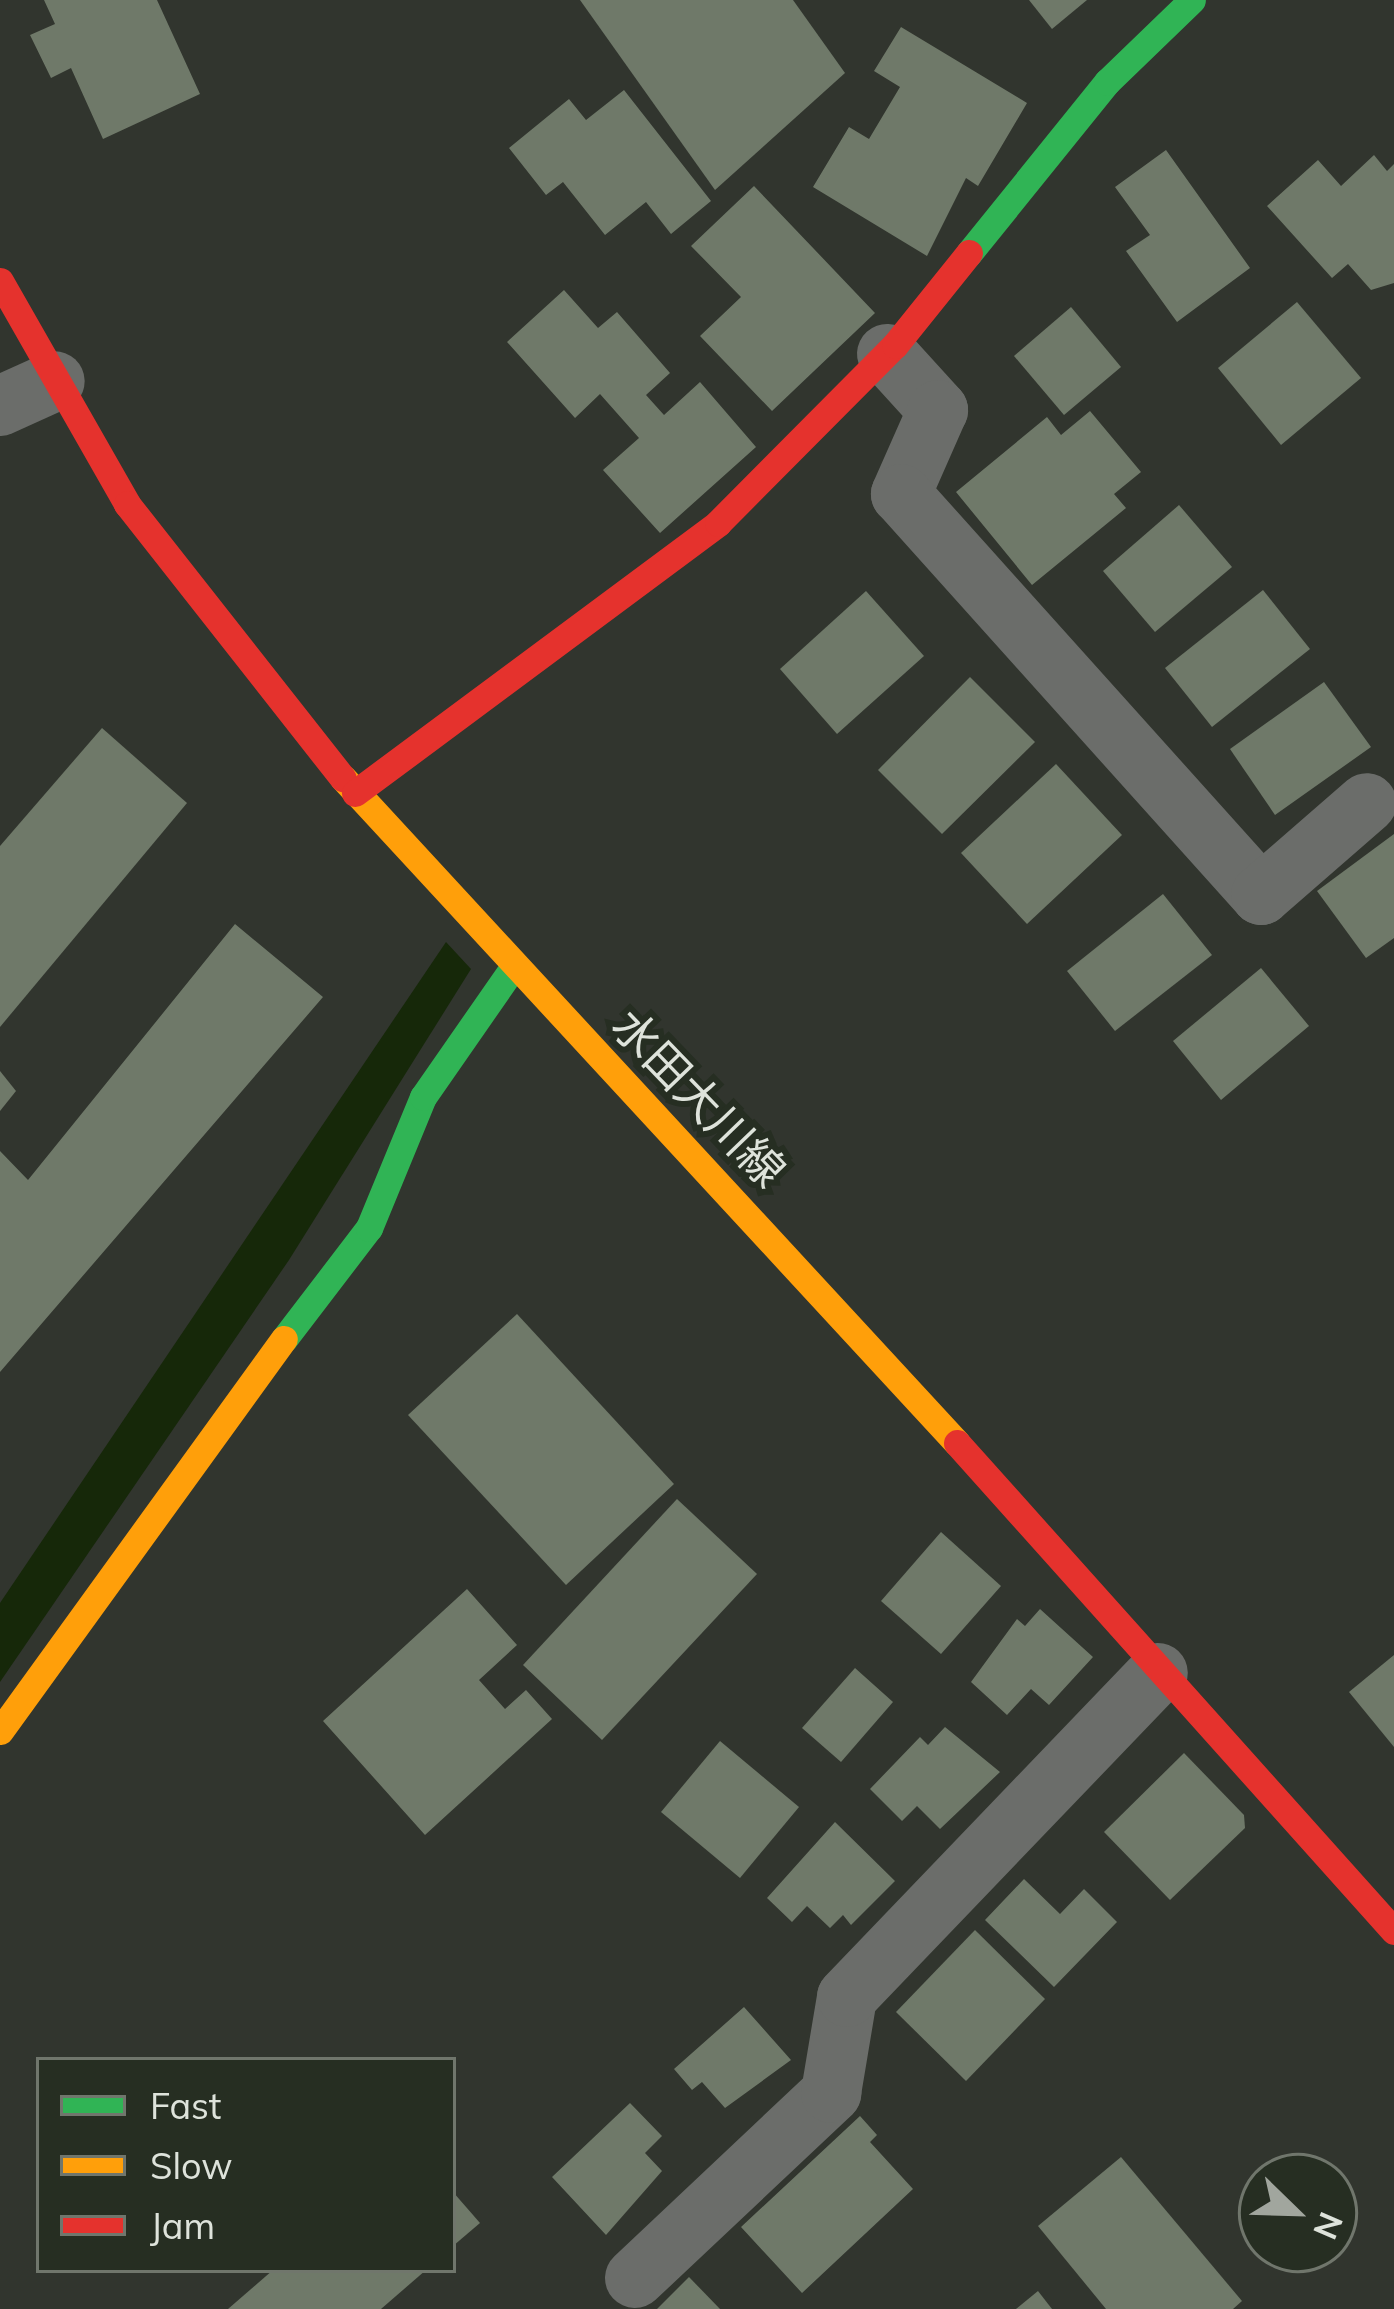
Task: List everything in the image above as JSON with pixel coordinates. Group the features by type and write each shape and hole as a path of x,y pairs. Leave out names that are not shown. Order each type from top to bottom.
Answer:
{"main road":[{"path":"355,793 718,523 887,354 1107,82 1192,0"},
{"name":"水田大川線","path":"0,281 127,504 355,793 514,966 726,1184 1158,1673 1394,1930"},
{"path":"0,1731 176,1480 369,1228 423,1096 514,966"}],"street":[{"path":"887,354 938,410 901,494 1261,895 1367,803"},
{"path":"0,406 55,381"},
{"path":"635,2278 831,2093 847,1997 1158,1673"}],"shaded area":[{"path":"446,942 471,969 289,1260 0,1682 0,1603"}],"building":[{"path":"44,0 157,0 200,94 103,139 71,68 51,78 30,35 55,24"},
{"path":"580,0 793,0 845,73 715,190"},
{"path":"1029,0 1087,0 1052,29"},
{"path":"901,27 1027,103 978,186 966,178 927,256 813,187 849,127 869,139 900,87 874,71"},
{"path":"624,90 711,201 671,234 646,202 605,235 563,182 546,195 509,148 569,99 586,120"},
{"path":"1166,150 1250,268 1177,322 1126,251 1150,235 1115,187"},
{"path":"1374,155 1387,171 1394,164 1394,283 1371,290 1348,264 1332,278 1267,206 1318,160 1341,186"},
{"path":"754,186 875,313 772,411 700,336 741,297 691,246"},
{"path":"564,290 598,328 617,312 670,373 646,395 664,415 700,382 756,447 660,533 603,470 639,438 600,394 575,418 507,342"},
{"path":"1297,302 1361,378 1281,445 1218,368"},
{"path":"1071,307 1121,367 1064,415 1014,356"},
{"path":"1090,411 1141,472 1114,494 1126,508 1032,585 956,492 1047,417 1061,435"},
{"path":"1179,505 1232,567 1155,632 1103,571"},
{"path":"1263,590 1310,649 1212,727 1165,668"},
{"path":"866,591 924,656 837,734 780,669"},
{"path":"970,677 1035,742 942,834 878,770"},
{"path":"1324,682 1371,747 1275,815 1230,749"},
{"path":"102,728 187,803 0,1027 0,846"},
{"path":"1056,764 1122,835 1027,924 961,853"},
{"path":"1394,834 1394,938 1366,958 1317,891"},
{"path":"1163,894 1212,955 1115,1031 1067,971"},
{"path":"235,924 323,997 0,1372 0,1151 28,1180"},
{"path":"1261,968 1309,1026 1221,1100 1173,1041"},
{"path":"0,1071 16,1091 0,1111"},
{"path":"517,1314 674,1484 566,1585 408,1415"},
{"path":"677,1499 757,1574 602,1740 523,1665"},
{"path":"941,1532 1001,1586 941,1654 881,1601"},
{"path":"467,1589 517,1645 479,1680 505,1709 526,1690 552,1719 425,1835 323,1721"},
{"path":"1040,1609 1093,1657 1049,1705 1031,1689 1007,1715 971,1682 1017,1619 1025,1626"},
{"path":"1394,1655 1394,1747 1349,1692"},
{"path":"855,1668 893,1702 841,1762 802,1728"},
{"path":"945,1727 1000,1772 940,1829 917,1806 902,1821 870,1789 920,1737 928,1745"},
{"path":"720,1741 799,1807 740,1878 661,1812"},
{"path":"1184,1753 1244,1815 1245,1828 1170,1900 1104,1832"},
{"path":"835,1822 895,1881 851,1925 843,1915 830,1928 807,1906 792,1922 767,1898"},
{"path":"1024,1879 1060,1914 1084,1889 1117,1922 1054,1987 985,1920"},
{"path":"975,1930 1045,1999 966,2081 896,2012"},
{"path":"744,2007 791,2060 725,2108 702,2082 692,2090 674,2069"},
{"path":"630,2103 662,2136 645,2153 662,2171 606,2235 552,2177"},
{"path":"860,2116 877,2135 870,2142 913,2189 802,2293 741,2227"},
{"path":"1121,2157 1242,2301 1233,2309 1106,2309 1038,2226"},
{"path":"456,2195 480,2223 456,2243"},
{"path":"270,2273 423,2273 381,2309 228,2309"},
{"path":"689,2277 720,2309 657,2309"},
{"path":"1038,2291 1052,2309 1016,2309"}],"traffic: fast":[{"path":"969,253 1107,82 1192,0"},
{"path":"284,1339 369,1228 423,1097 514,966"}],"traffic: slow":[{"path":"343,778 957,1443"},
{"path":"0,1731 284,1339"}],"traffic: jam":[{"path":"355,793 718,523 895,345 969,253"},
{"path":"0,281 127,504 343,778"},
{"path":"957,1443 1394,1931"}]}
